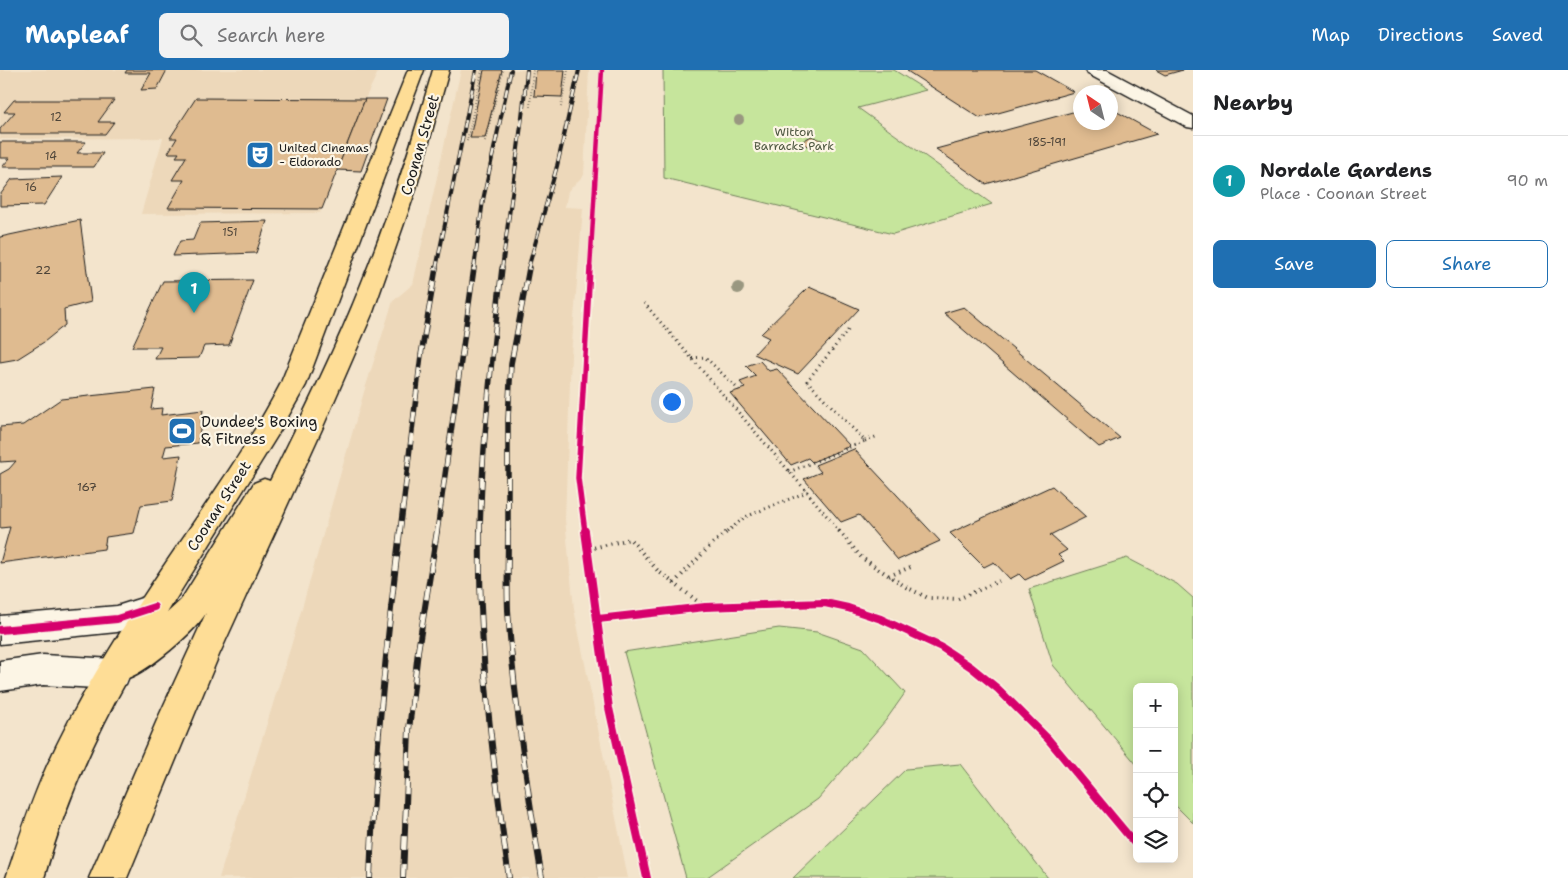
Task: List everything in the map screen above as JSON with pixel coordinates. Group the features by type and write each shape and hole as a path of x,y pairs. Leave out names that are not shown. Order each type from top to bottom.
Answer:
{"main road":[{"name":"Coonan Street","path":"25,878 42,823 80,733 154,607 267,431 293,385 416,70"},
{"name":"Coonan Street","path":"108,878 146,784 213,631 317,412 362,311 409,185 441,70"},
{"path":"114,674 166,634 192,609 238,531 317,412"}],"street":[{"path":"1094,70 1193,123"},
{"path":"0,630 117,619 154,607"},
{"path":"0,676 43,670 114,674"}],"path":[{"path":"467,141 482,70"},
{"path":"485,141 503,70"},
{"path":"530,107 533,70"},
{"path":"561,106 568,70"},
{"path":"644,303 862,558 928,598 958,599 999,582"},
{"path":"849,329 807,382 866,441"},
{"path":"691,358 705,357 739,390"},
{"path":"789,472 878,436"},
{"path":"674,583 711,545 745,517 807,492"},
{"path":"589,549 630,539 658,571 706,607"},
{"path":"587,540 590,558"},
{"path":"889,576 913,566"},
{"path":"696,608 715,607"}],"shaded area":[{"path":"0,70 379,70 365,99 320,213 141,214 163,138 0,139"},
{"path":"461,70 589,70 584,175 568,191 565,207 583,208 571,355 565,519 574,609 628,878 219,878 291,646 364,392 393,301 413,284"}],"green space":[{"name":"Witton Barracks Park","path":"663,70 894,70 926,90 858,108 992,204 893,234 664,178"},
{"path":"1127,558 1177,584 1193,598 1193,823 1178,808 1178,683 1133,683 1133,760 1053,665 1029,589"},
{"path":"779,628 817,632 863,648 905,693 886,720 818,799 706,878 686,878 624,652"},
{"path":"960,764 1048,878 793,878 906,769"}],"building":[{"path":"127,70 167,70 157,89 141,90 151,73 125,73"},
{"path":"484,70 502,70 485,138 470,138"},
{"path":"536,70 565,70 562,97 534,96"},
{"path":"1035,70 1073,92 980,118 907,71"},
{"path":"1156,70 1183,70 1165,75"},
{"name":"United Cinemas - Eldorado","path":"196,98 365,99 322,209 168,208 184,180 172,180 186,157 176,157 179,153 168,153 177,138 170,138"},
{"path":"365,99 387,99 361,171 337,170"},
{"path":"14,100 114,100 98,122 114,122 105,134 0,134 0,129 15,112 4,112"},
{"path":"1073,112 1073,130 1118,130 1118,112 1157,134 986,184 936,149"},
{"path":"811,136 829,143 818,150 800,143"},
{"path":"0,142 86,142 77,153 103,153 94,167 2,167 10,158 0,158"},
{"path":"62,177 44,205 0,206 0,195 12,179"},
{"path":"80,220 91,302 64,309 65,325 44,342 17,359 0,362 0,237"},
{"path":"267,221 256,253 173,256 180,241 193,240 200,223"},
{"path":"253,280 229,345 204,346 199,358 155,359 161,347 132,347 163,281"},
{"path":"809,287 859,309 798,374 754,354 769,338 761,334"},
{"path":"964,307 1120,438 1099,447 944,313"},
{"path":"760,361 769,371 777,369 850,446 812,462 808,458 791,465 730,393 745,388 740,382 756,376 746,366"},
{"path":"155,389 151,409 162,408 161,415 203,410 198,443 166,446 163,457 181,455 172,501 141,505 134,533 106,537 104,549 0,563 10,527 0,528 0,474 9,469 16,461 0,462 0,427 23,425 61,399"},
{"path":"854,449 940,541 898,560 859,515 841,522 804,479 821,472 815,465"},
{"path":"1052,486 1086,517 1050,535 1067,550 1058,555 1064,561 1025,580 1019,574 1010,579 994,562 984,567 950,533"}],"railway":[{"path":"436,269 476,70"},
{"path":"474,269 483,200 511,70"},
{"path":"502,269 527,70"},
{"path":"528,269 557,166 579,70"},
{"path":"400,532 421,355 436,268"},
{"path":"437,532 474,268"},
{"path":"480,532 485,433 502,268"},
{"path":"529,268 511,364 508,419 508,610 517,711 542,878"},
{"path":"370,878 381,704 400,531"},
{"path":"403,878 409,730 418,651 437,531"},
{"path":"480,532 481,618 484,661 497,792 509,878"}],"cycle path":[{"path":"602,70 578,478 609,708 647,878"},
{"path":"598,619 705,607 825,603 859,611 881,619 941,647 971,667 998,689 1048,739 1133,841"},
{"path":"0,630 117,619 154,607"}],"place":[{"name":"United Cinemas - Eldorado","path":"260,155"},
{"name":"Nordale Gardens","path":"194,313"},
{"name":"Dundee's Boxing & Fitness","path":"182,431"}]}
